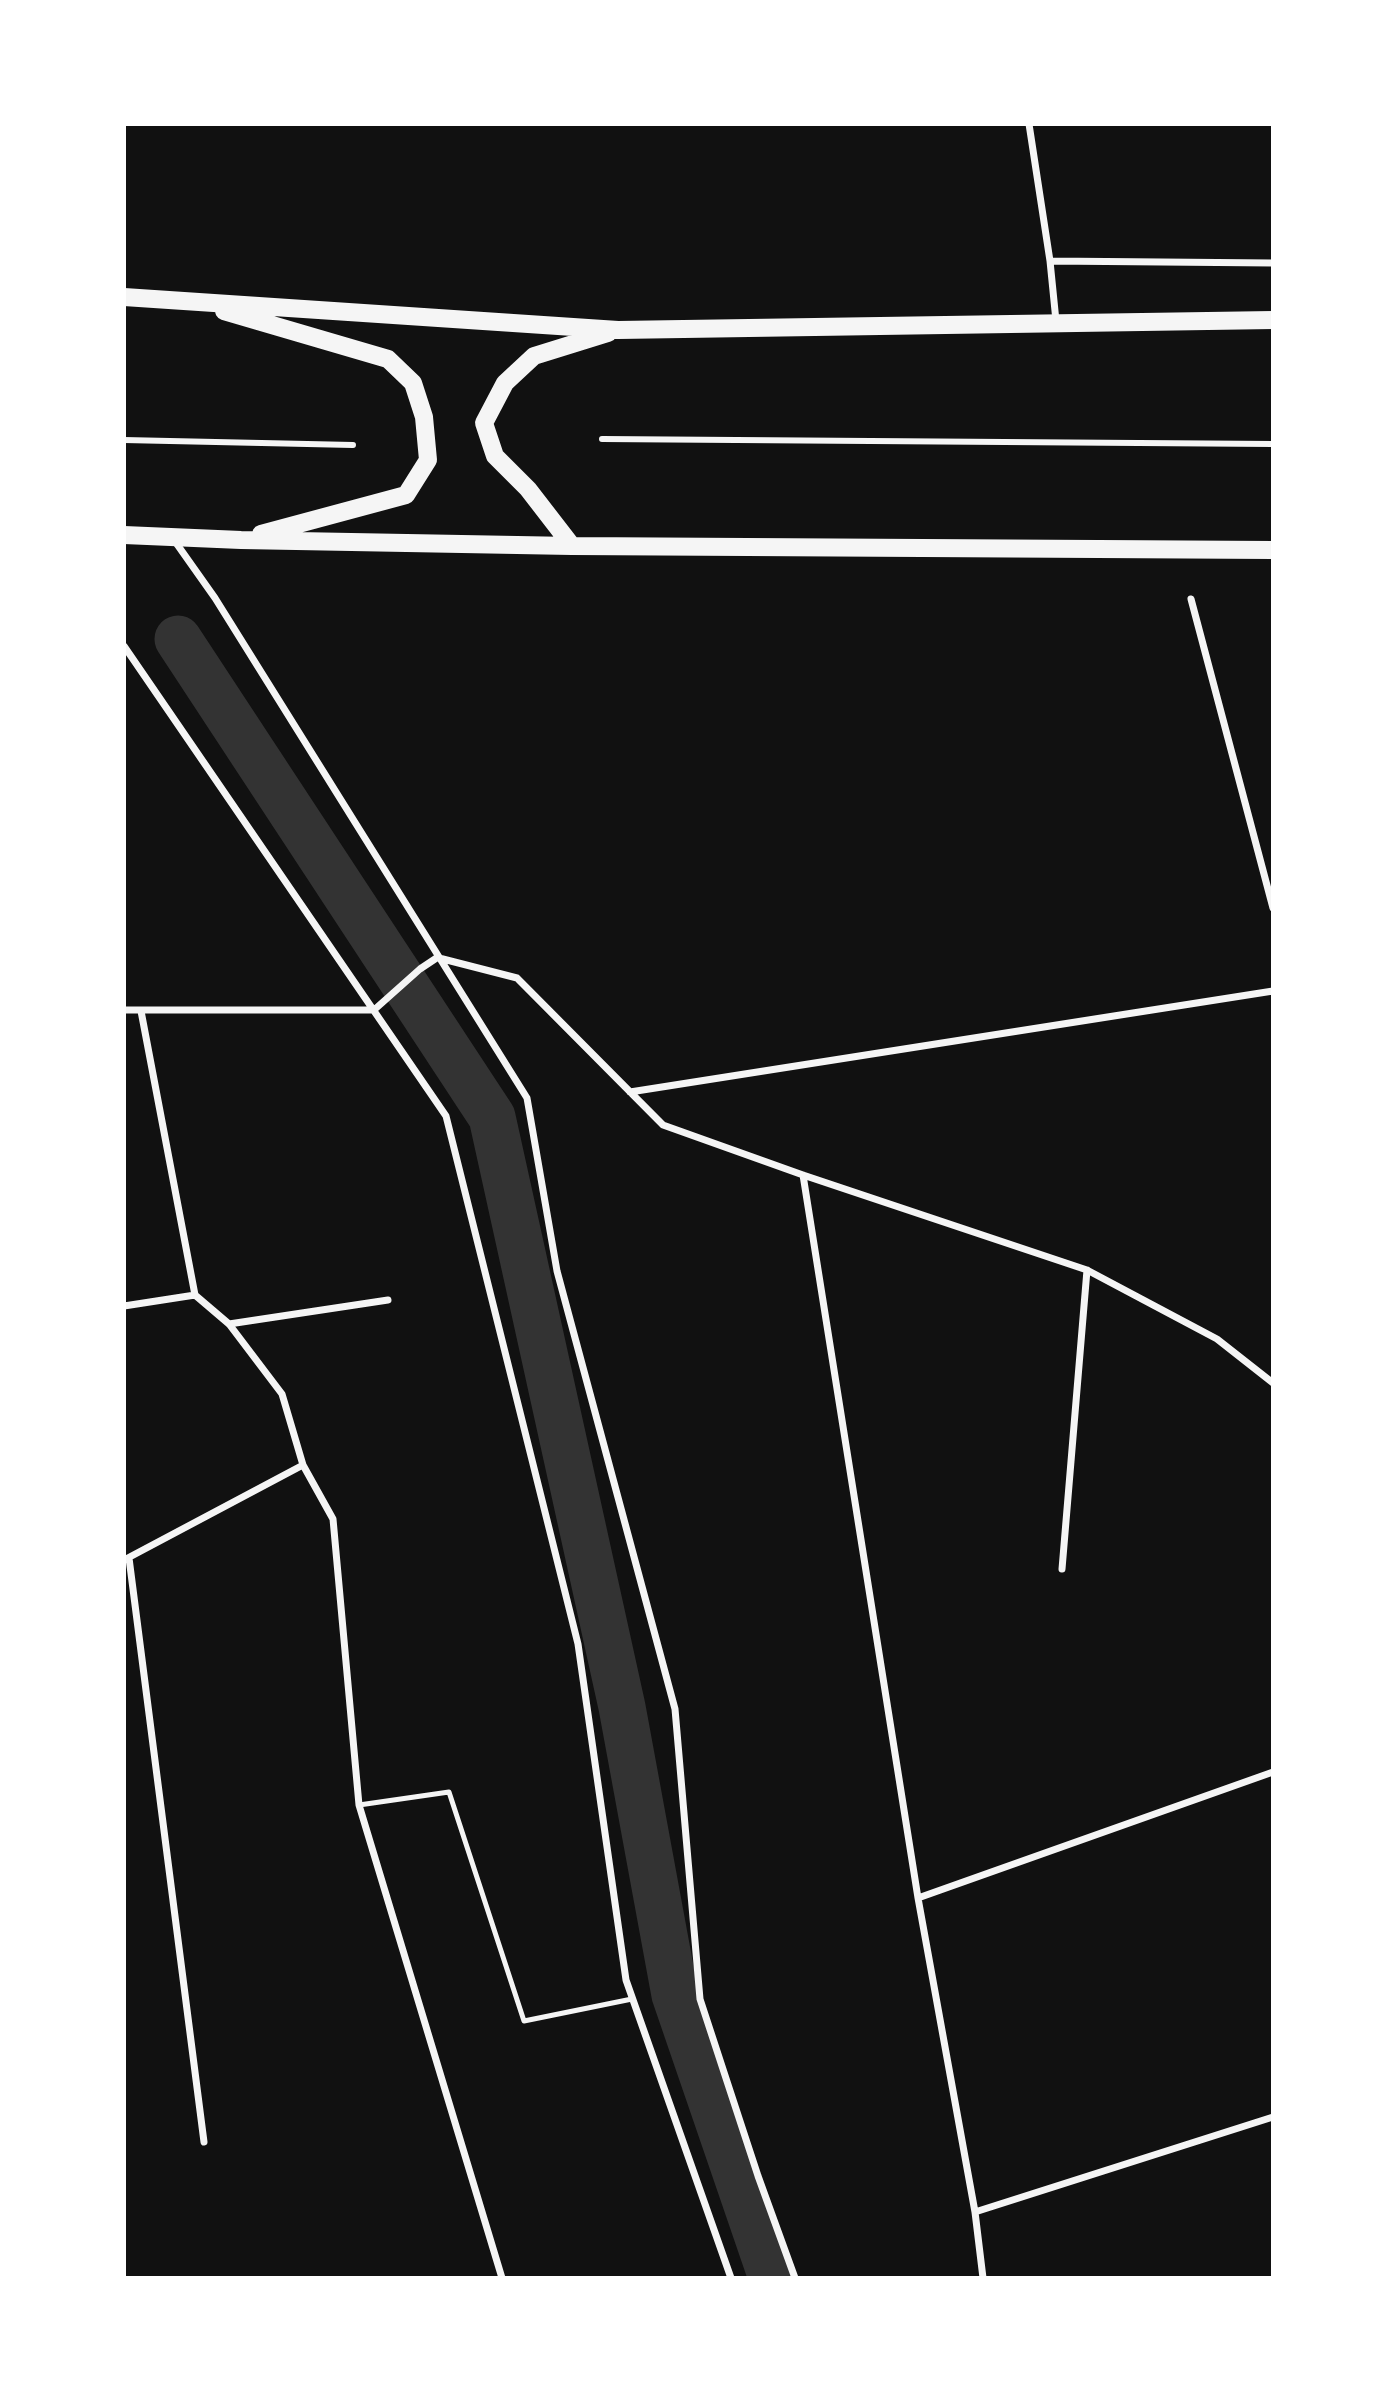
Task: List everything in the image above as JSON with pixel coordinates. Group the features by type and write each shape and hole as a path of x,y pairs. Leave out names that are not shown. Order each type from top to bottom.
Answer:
{"main road":[{"path":"124,297 618,330 1268,317"},
{"path":"193,302 388,359 413,383 424,417 428,460 406,495 241,540"},
{"path":"572,546 528,489 495,456 484,423 505,383 534,355 618,330"},
{"path":"124,535 241,540 572,546 1273,550"}],"street":[{"path":"1029,124 1050,261 1056,323"},
{"path":"1050,261 1273,263"},
{"path":"602,439 1273,444"},
{"path":"124,440 353,445"},
{"path":"171,536 215,598 527,1098 557,1271 675,1709 700,1999 758,2176 795,2278"},
{"path":"1191,599 1273,908"},
{"path":"124,646 446,1116 578,1644 626,1980 731,2278"},
{"path":"124,1010 373,1010 438,957 517,978 663,1125 1087,1270 1217,1339 1273,1382"},
{"path":"630,1092 1273,991"},
{"path":"141,1011 194,1294 229,1324 282,1394 303,1465 333,1519 359,1805 502,2278"},
{"path":"803,1175 918,1898 975,2211 983,2278"},
{"path":"1062,1569 1087,1270"},
{"path":"124,1306 194,1294"},
{"path":"229,1324 388,1300"},
{"path":"204,2142 127,1559 303,1465"},
{"path":"918,1898 1273,1772"},
{"path":"975,2211 1273,2117"}],"lane":[{"path":"359,1805 450,1792 524,2021 632,2000"}],"waterway":[{"path":"178,639 492,1117 622,1707 675,1995 772,2278"}]}
